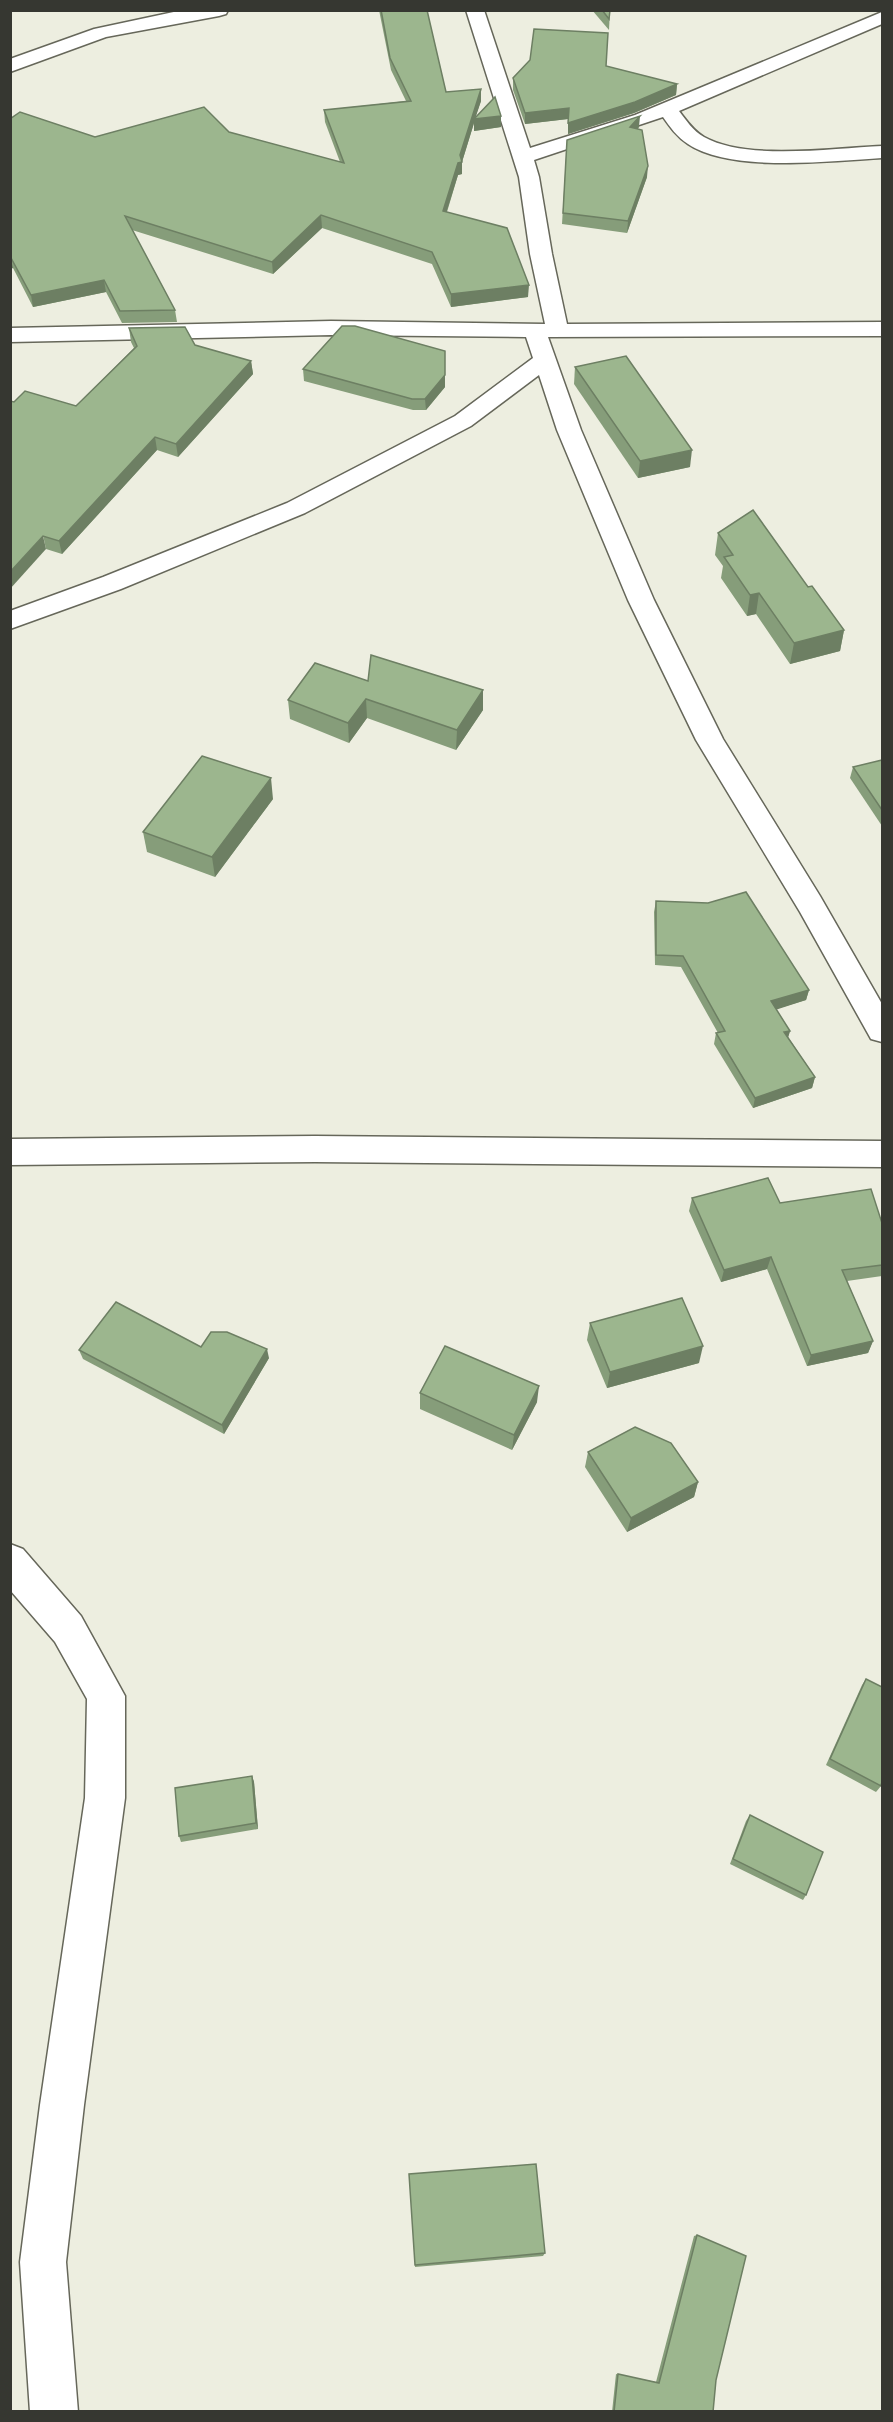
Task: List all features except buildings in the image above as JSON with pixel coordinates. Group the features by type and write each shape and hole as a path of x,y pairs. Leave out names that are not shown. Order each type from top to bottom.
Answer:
{"street":[{"path":"10,66 101,33 219,10"},
{"path":"475,10 529,177 546,331 544,360 569,429 641,600 710,740 810,904 882,1030"},
{"path":"522,157 667,108 882,17"},
{"path":"667,108 681,128 699,143 729,153 775,156 882,152"},
{"path":"10,335 331,328 546,331 882,329"},
{"path":"10,621 112,583 296,508 463,421 544,360"},
{"path":"10,1152 315,1149 882,1154"},
{"path":"10,1561 68,1629 106,1696 105,1798 43,2262 54,2412"}]}
